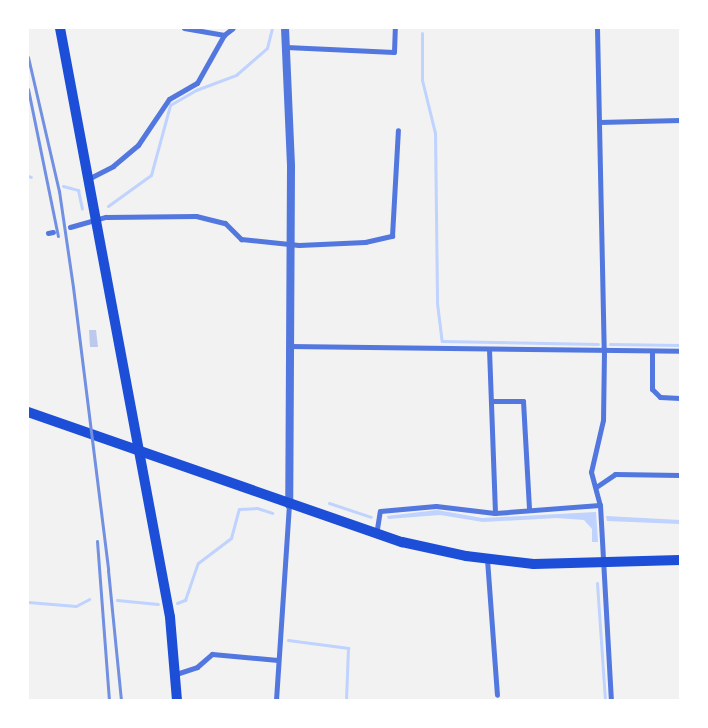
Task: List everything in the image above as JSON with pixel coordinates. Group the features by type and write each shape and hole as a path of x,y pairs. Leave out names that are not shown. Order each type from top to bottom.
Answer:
{"highway":[{"path":"60,28 170,617 177,700"},
{"path":"28,412 140,449 289,505 376,535 487,558 534,564 602,564 680,560"}],"street":[{"path":"184,28 224,36"},
{"path":"88,179 113,166 132,150 169,99 197,83 224,36 233,28"},
{"path":"276,700 289,505 291,244 285,28"},
{"path":"286,46 394,52 395,28"},
{"path":"597,28 604,350 603,420 592,464 600,506 602,564 606,577 611,700"},
{"path":"599,122 680,120"},
{"path":"70,227 106,217 196,216 225,223 241,239 291,244 365,242 392,236 398,130"},
{"path":"289,346 680,351"},
{"path":"489,349 495,513"},
{"path":"652,351 652,389 660,397 680,398"},
{"path":"491,402 523,401 529,510"},
{"path":"596,487 615,474 680,474"},
{"path":"376,535 380,511 436,506 495,513 600,506"},
{"path":"487,558 497,696"},
{"path":"176,674 197,667 212,654 278,660"}],"water":[{"path":"437,510 482,518 596,512 598,542 592,542 592,529 584,520 557,518 483,522 440,515 388,519 387,516"},
{"path":"606,516 680,520 680,524 607,521"}],"building":[{"path":"89,330 96,330 98,347 90,347"}],"waterway":[{"path":"108,206 151,175 170,105 196,90 236,75 267,48 272,28"},
{"path":"422,33 422,80 435,133 437,303 442,341 598,344"},
{"path":"63,186 78,190 82,209"},
{"path":"610,344 680,345"},
{"path":"329,503 371,517"},
{"path":"177,603 185,600 198,563 231,538 239,509 257,508 272,513"},
{"path":"597,583 605,700"},
{"path":"28,602 76,606 89,599"},
{"path":"117,600 158,604"},
{"path":"288,640 348,648 346,700"}],"railway":[{"path":"28,57 59,191 73,287 108,570 121,700"},
{"path":"28,89 58,236"},
{"path":"97,541 109,700"}]}
